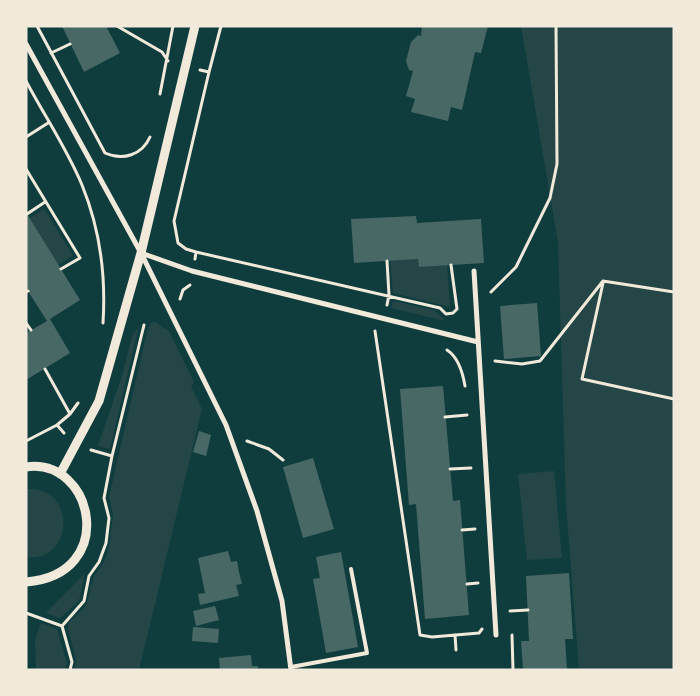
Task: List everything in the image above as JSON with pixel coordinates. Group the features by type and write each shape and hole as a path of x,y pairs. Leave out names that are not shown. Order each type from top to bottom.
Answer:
{"street":[{"path":"60,474 99,401 141,253 195,26"},
{"path":"26,44 141,253 233,444 257,511 282,601 291,668"},
{"path":"141,253 192,271 478,342"},
{"path":"474,271 496,635"},
{"path":"26,467 47,469 60,474 76,490 85,507 88,525 84,544 75,561 61,573 44,580 26,582"}],"lane":[{"path":"291,668 367,653 351,569"}],"path":[{"path":"37,26 105,153 116,158 127,157 144,149 150,138"},
{"path":"117,26 162,52 167,61 173,26"},
{"path":"491,300 490,291 516,267 550,198 557,164 556,26"},
{"path":"51,53 70,44"},
{"path":"209,72 174,221 178,243 186,249 196,252 440,308 446,314 452,313 457,308 451,265"},
{"path":"26,81 48,123 26,136"},
{"path":"26,169 80,258 61,269"},
{"path":"27,214 46,202"},
{"path":"190,286 196,252"},
{"path":"383,318 389,295 386,262"},
{"path":"603,281 674,292"},
{"path":"495,361 522,364 540,361 603,281"},
{"path":"603,281 582,379 674,399"},
{"path":"178,302 183,290 190,286 199,288"},
{"path":"26,323 31,330"},
{"path":"112,456 144,325"},
{"path":"366,328 384,332"},
{"path":"375,330 420,635 425,637 479,633 482,628 482,619"},
{"path":"442,348 452,353 459,365 466,394"},
{"path":"494,353 495,371"},
{"path":"45,369 70,414"},
{"path":"467,408 468,424"},
{"path":"445,417 467,415"},
{"path":"26,441 57,425"},
{"path":"233,444 248,441 257,443 283,460"},
{"path":"470,459 471,477"},
{"path":"450,469 471,468"},
{"path":"474,520 476,538"},
{"path":"462,530 475,529"},
{"path":"478,574 479,592"},
{"path":"467,584 478,584"},
{"path":"510,601 511,619"},
{"path":"510,611 528,610"},
{"path":"62,626 72,662 70,670"},
{"path":"511,627 513,670"},
{"path":"455,635 456,650"}],"shaded area":[{"path":"521,26 674,26 674,670 579,670 566,505 558,242"},
{"path":"44,209 73,255 58,265 30,218"},
{"path":"418,259 419,267 447,265 450,307 393,293 390,261"},
{"path":"393,301 434,310 446,321 391,308"},
{"path":"155,322 169,331 194,382 191,386 202,409 139,670 74,670 76,660 68,629 69,622 86,606 94,576 104,562 109,548 113,515 109,497 147,332 150,323"},
{"path":"139,326 110,449 98,446 123,373 132,336"},
{"path":"554,471 562,558 527,560 518,474"},
{"path":"26,489 43,491 54,499 61,510 64,524 61,537 54,548 42,556 26,557"},
{"path":"85,573 79,601 60,618 46,613"},
{"path":"41,623 57,629 67,663 65,670 36,670 35,640"}],"building":[{"path":"62,26 106,26 120,53 84,72"},
{"path":"422,26 488,26 481,53 475,52 462,110 451,107 448,121 411,112 415,99 406,96 413,71 409,70 406,61 411,42 418,35 421,36"},
{"path":"26,212 80,300 50,319 70,353 26,380 26,333 47,321 26,288"},
{"path":"416,216 417,223 481,219 484,263 419,267 418,259 354,263 351,219"},
{"path":"537,303 541,356 504,359 500,306"},
{"path":"443,386 453,501 460,500 469,615 425,619 416,504 409,505 400,389"},
{"path":"199,431 211,435 206,456 193,452"},
{"path":"313,458 334,529 303,538 283,467"},
{"path":"228,551 231,562 237,561 242,584 236,585 239,596 200,605 198,594 205,593 198,558"},
{"path":"341,552 358,647 326,653 313,579 320,578 316,557"},
{"path":"569,573 573,639 565,639 567,670 523,670 521,641 529,641 526,576"},
{"path":"215,606 219,620 196,626 193,611"},
{"path":"193,627 219,629 218,643 192,641"},
{"path":"251,655 252,666 258,666 258,670 220,670 219,658"}]}
